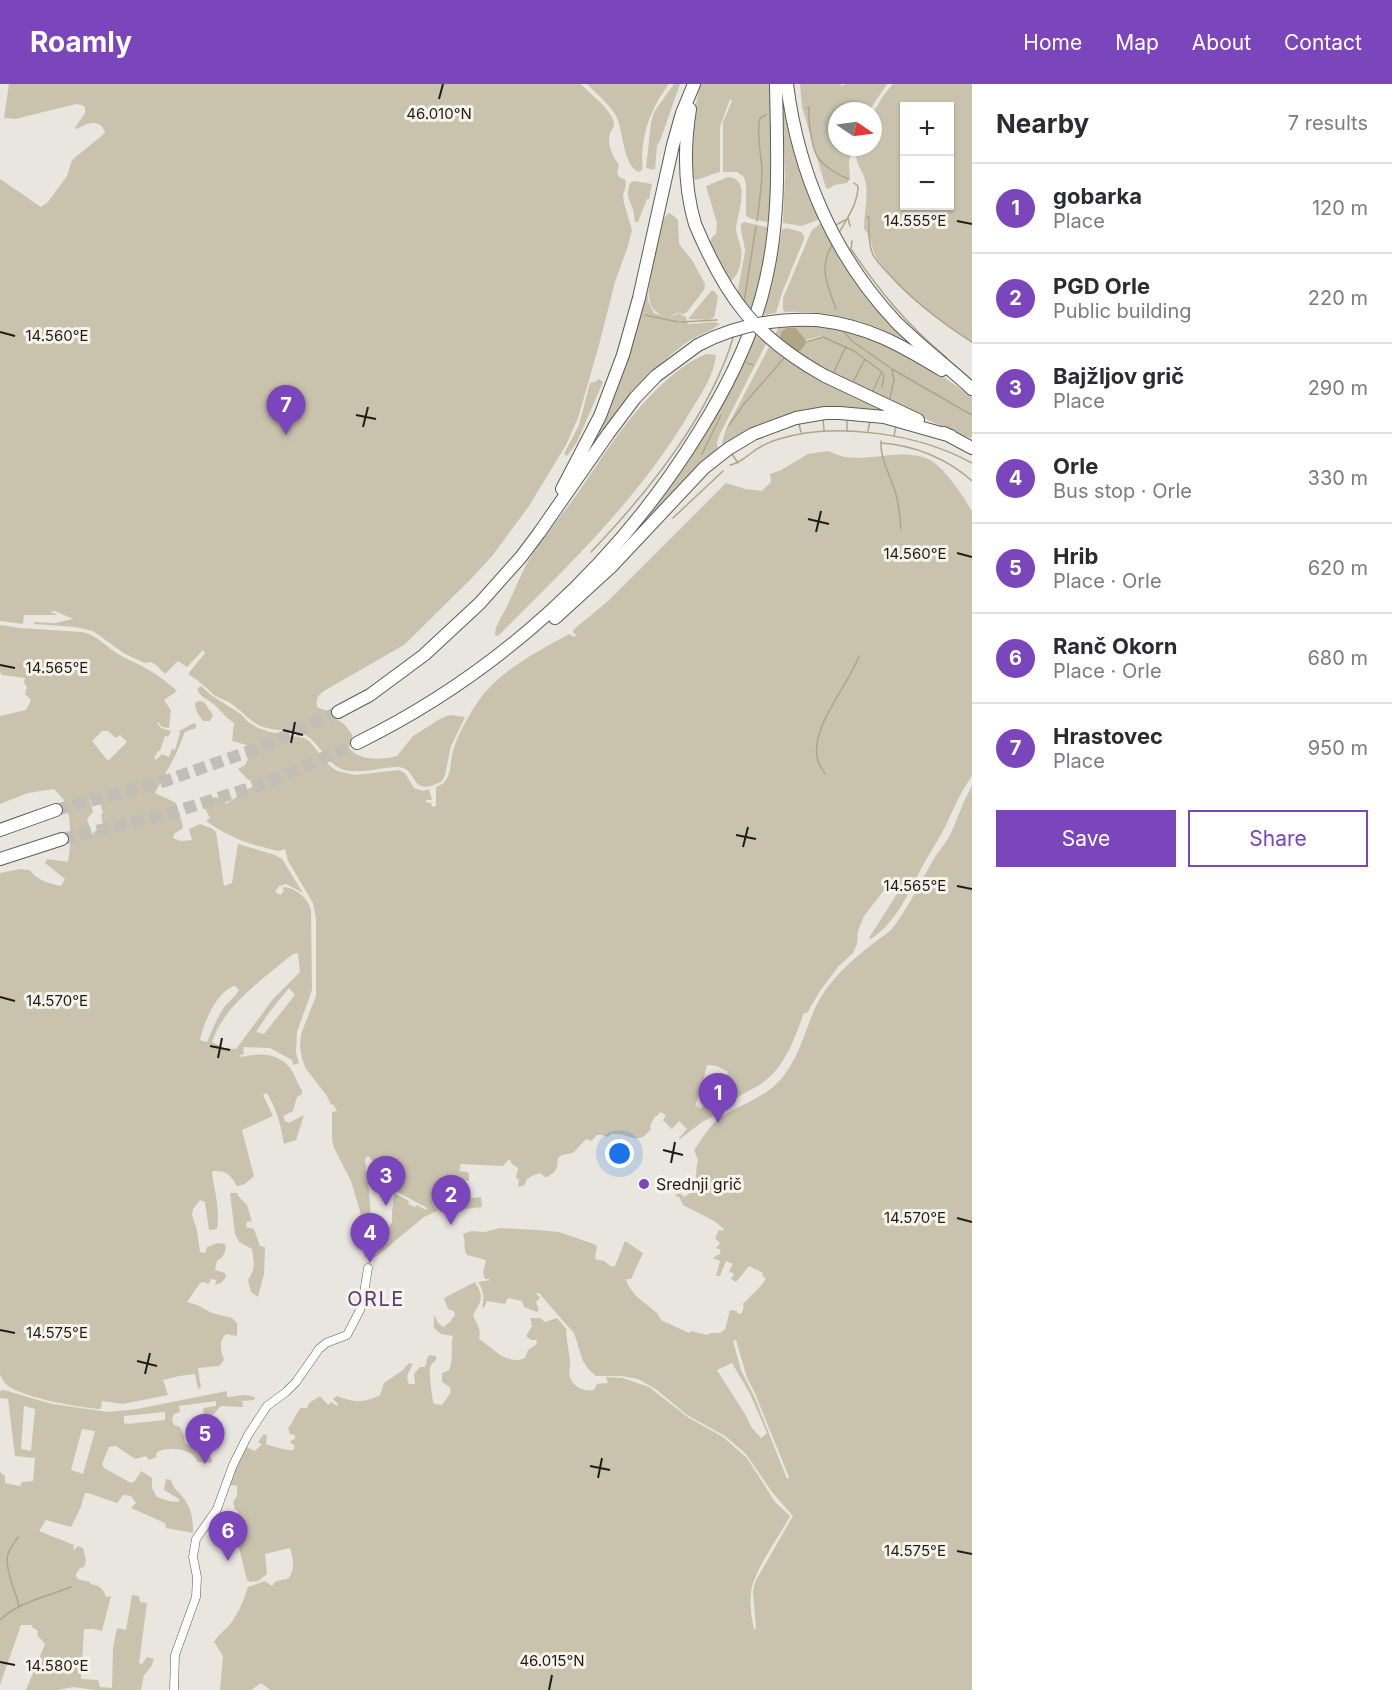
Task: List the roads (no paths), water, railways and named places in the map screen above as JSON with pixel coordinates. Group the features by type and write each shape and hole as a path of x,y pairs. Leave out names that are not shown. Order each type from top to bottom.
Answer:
{"highway":[{"path":"694,84 687,123 686,153 689,196 696,224 717,272 732,297 751,320 784,350 825,376 972,448"},
{"path":"521,557 581,455 616,376 639,298 673,145 682,113 694,84"},
{"path":"357,743 423,708 500,655 546,616 599,565 656,496 690,447 721,395 743,350 769,267 775,225 778,164 776,84"},
{"path":"787,84 792,120 801,156 825,218 851,264 878,300 908,333 972,389"},
{"path":"338,712 370,695 424,654 480,603 521,557 635,398 656,376 698,345 752,324 783,320 817,320 848,324 890,340 972,389"},
{"path":"500,655 528,640 576,601 704,468 728,449 753,434 796,418 840,413 884,417 951,436"},
{"path":"0,830 56,810"},
{"path":"0,859 62,839"}],"street":[{"path":"174,1690 175,1655 196,1597 196,1568 193,1557 196,1539 218,1509 228,1476 240,1449 267,1406 296,1382 319,1348 347,1335 360,1310 366,1290 368,1268"}],"waterway":[{"path":"807,108 809,107 810,132 817,156 831,170 848,179"},
{"path":"757,221 762,169 759,124 760,118 766,115"},
{"path":"840,231 856,198 858,186 854,183"},
{"path":"867,217 869,217 871,250 878,262 917,302 972,342"},
{"path":"848,218 850,226"},
{"path":"836,225 845,220"},
{"path":"744,302 756,226"},
{"path":"852,241 851,249 884,294 919,333 947,358"},
{"path":"832,245 825,270 836,309"},
{"path":"645,315 678,322"},
{"path":"681,322 717,320"},
{"path":"844,332 852,341 892,369 972,415"},
{"path":"591,552 634,504 675,451 710,395 734,335"},
{"path":"806,342 823,337 854,351 882,372 884,376 882,387"},
{"path":"833,374 846,346"},
{"path":"729,425 784,358"},
{"path":"852,384 865,359"},
{"path":"747,363 753,365"},
{"path":"890,398 894,380 892,370"},
{"path":"872,393 881,373"},
{"path":"702,454 721,415"},
{"path":"823,419 824,430"},
{"path":"847,419 847,430"},
{"path":"868,431 870,421"},
{"path":"799,424 801,432"},
{"path":"894,436 896,426"},
{"path":"730,465 775,440 826,431 877,433 903,438 927,444 972,463"},
{"path":"881,441 884,461 897,501 901,529"},
{"path":"881,443 906,447 930,455 952,466 972,481"},
{"path":"732,454 738,463"},
{"path":"673,518 723,471"},
{"path":"825,774 818,761 816,748 819,735 831,707 859,656"},
{"path":"18,1537 7,1560 19,1606"},
{"path":"0,1620 24,1604 71,1587"}],"tunnel":[{"path":"56,810 165,781 259,748 338,712"},
{"path":"62,839 168,814 269,782 357,743"}],"place":[{"name":"Hrastovec","path":"286,435"},
{"name":"gobarka","path":"718,1123"},
{"name":"Srednji grič","path":"644,1184"},
{"name":"Bajžljov grič","path":"386,1206"},
{"name":"PGD Orle","path":"451,1225"},
{"name":"Orle","path":"370,1263"},
{"name":"Hrib","path":"205,1464"},
{"name":"Ranč Okorn","path":"228,1561"}],"district":[{"name":"ORLE","path":"376,1299"}]}
